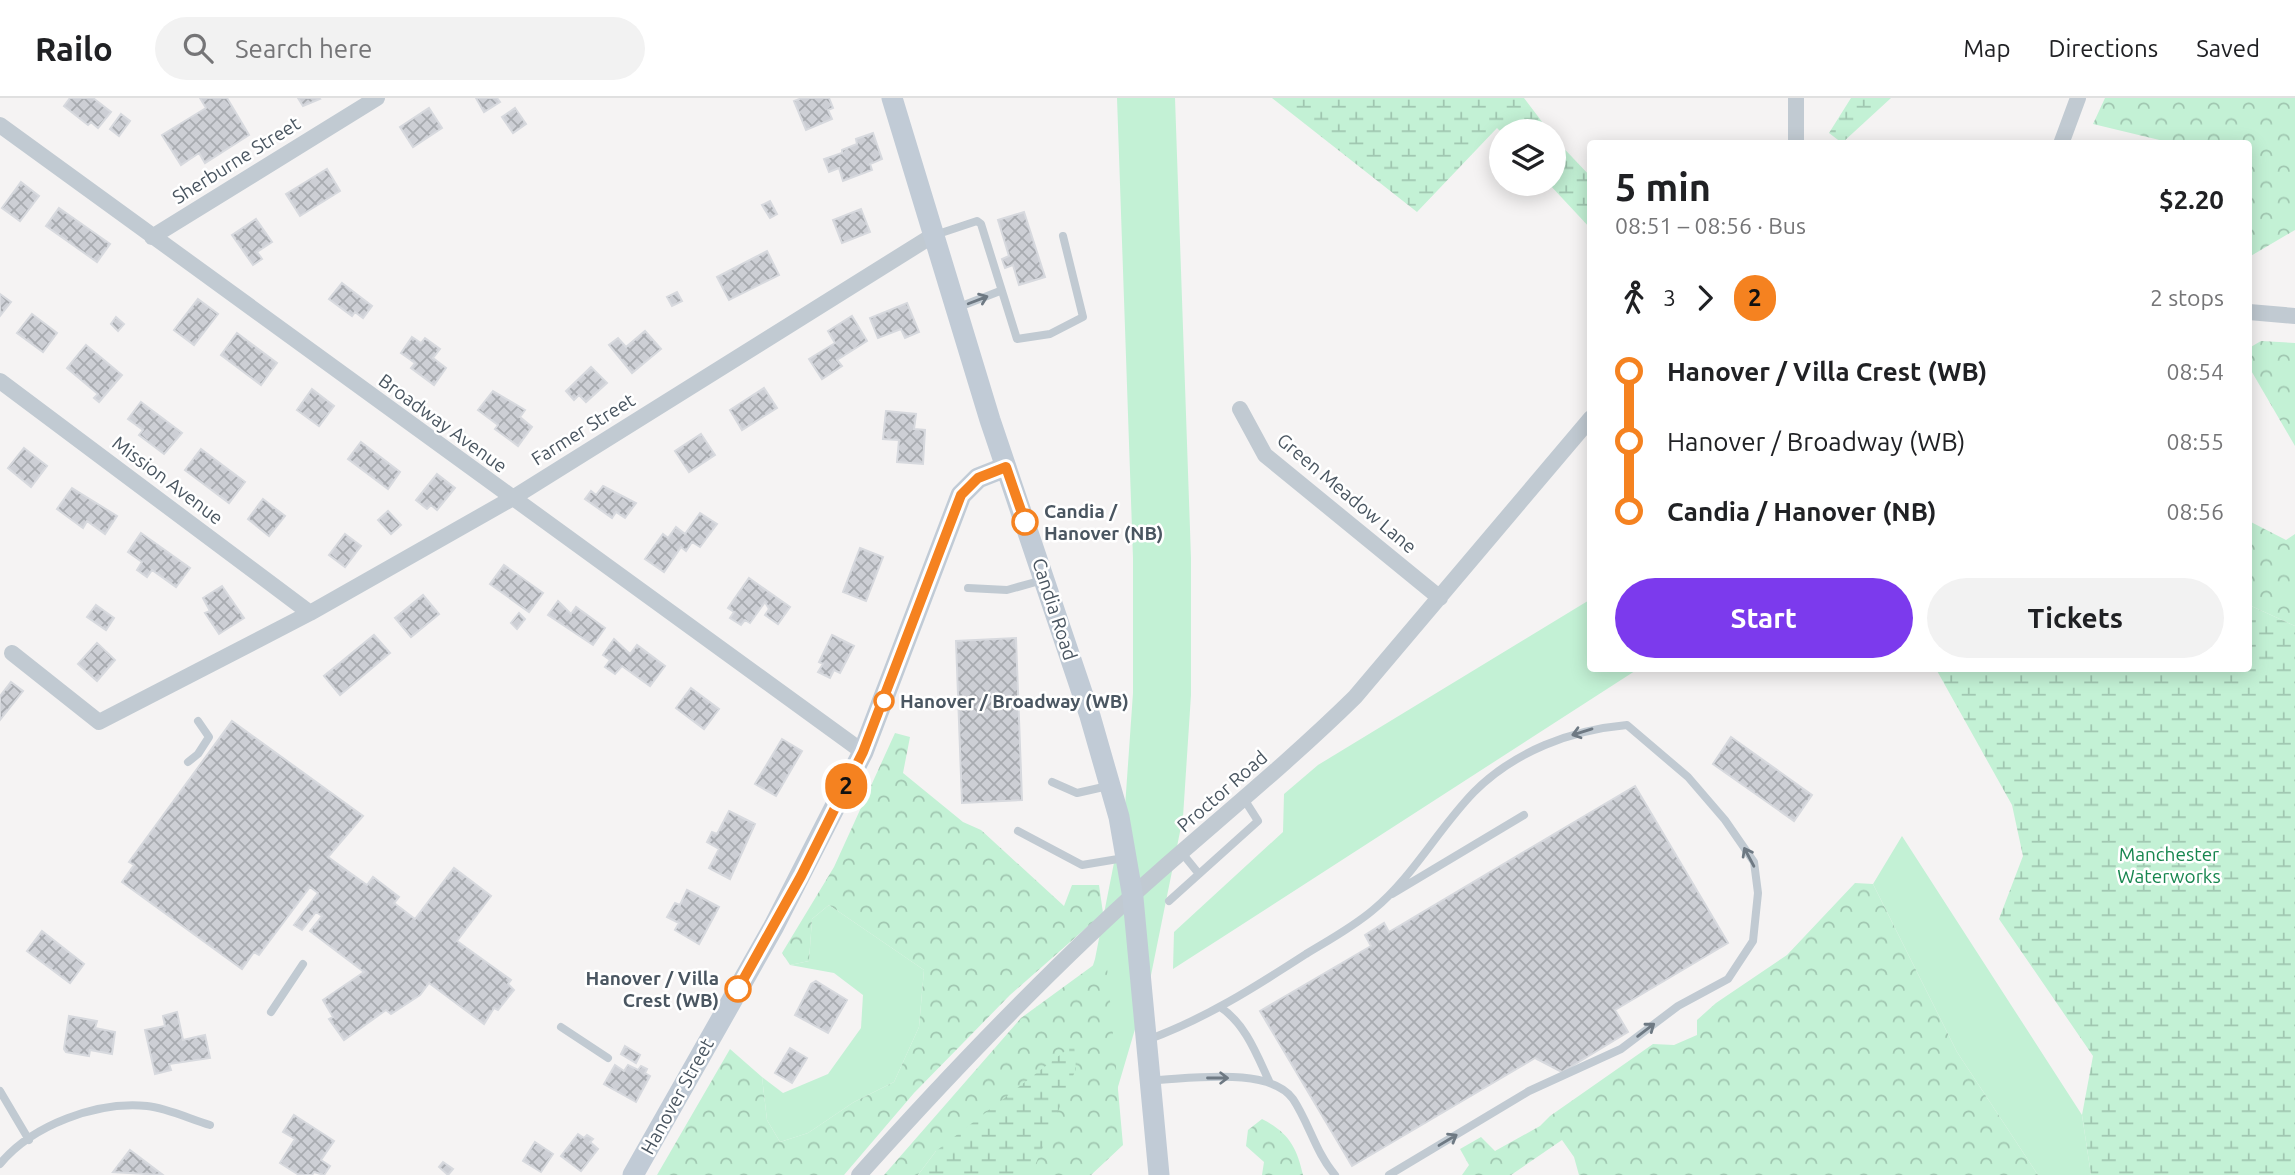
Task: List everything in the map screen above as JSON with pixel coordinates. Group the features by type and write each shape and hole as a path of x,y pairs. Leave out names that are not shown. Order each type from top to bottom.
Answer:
{"main road":[{"name":"Candia Road","path":"892,98 932,236 1006,467 1046,579 1111,786 1133,898 1160,1175"},
{"name":"Hanover Street","path":"633,1175 774,926 863,752 961,495 978,478 1006,467"}],"street":[{"name":"Sherburne Street","path":"152,237 377,98"},
{"path":"1796,98 1797,140"},
{"path":"2063,140 2078,98"},
{"name":"Broadway Avenue","path":"0,125 511,499 863,752"},
{"name":"Farmer Street","path":"12,653 99,722 310,613 511,499 932,236"},
{"path":"2252,312 2295,316"},
{"name":"Mission Avenue","path":"0,381 310,613"},
{"name":"Green Meadow Lane","path":"1240,409 1265,455 1440,598"},
{"name":"Proctor Road","path":"859,1175 1069,956 1355,697 1587,423"}],"lane":[{"path":"932,236 977,221 981,224 1017,339 1050,334 1083,317 1063,236"},
{"path":"956,308 1000,291"},
{"path":"968,588 1007,590 1046,579"},
{"path":"188,762 198,754 209,737 198,721"},
{"path":"1146,1040 1186,1025 1220,1007 1374,909 1440,836 1474,792 1503,770 1548,743 1594,728 1627,725 1688,777 1725,820 1754,862 1758,893 1753,941 1728,979 1678,1006 1621,1049 1530,1091 1390,1175"},
{"path":"1052,782 1077,793 1111,786"},
{"path":"1169,901 1258,821 1244,799"},
{"path":"1384,898 1524,815"},
{"path":"1018,831 1082,864 1127,858"},
{"path":"1182,853 1199,874"},
{"path":"271,1012 303,964"},
{"path":"1220,1007 1232,1014 1269,1081 1292,1097 1326,1164 1335,1175"},
{"path":"561,1027 608,1058"},
{"path":"1150,1081 1213,1078 1269,1081"},
{"path":"0,1091 29,1140"},
{"path":"0,1164 29,1140 55,1125 98,1108 148,1106 210,1125"}],"green space":[{"path":"1117,98 1175,98 1191,558 1191,695 1183,817 1151,975 1097,1158 1085,1175 1026,1175 1095,959 1125,807 1133,693 1133,558"},
{"path":"1272,98 1524,98 1540,119 1489,119 1489,136 1417,212"},
{"path":"1851,98 1891,98 1845,140 1838,140 1829,133"},
{"path":"2105,98 2295,98 2295,230 2252,255 2252,140 2160,140 2093,124"},
{"path":"1566,151 1587,173 1587,225 1560,196 1566,196"},
{"path":"2261,341 2295,343 2295,446 2252,372 2252,346"},
{"path":"2252,523 2286,540 2295,534 2295,626 2252,606"},
{"path":"1587,601 1587,672 1633,672 1173,969 1174,932 1283,832 1284,794 1318,765"},
{"name":"Manchester Waterworks","path":"2252,606 2295,626 2295,1175 2091,1175 2082,1115 2093,1056 1999,919 2023,856 2012,805 1938,672 2252,672"},
{"path":"895,733 910,737 903,773 963,822 981,830 1064,906 1072,885 1099,885 1103,913 1010,995 914,1093 844,1175 657,1175 730,1049 762,1077 767,1120 780,1142 808,1133 854,1102 894,1082 919,1027 924,970 829,905 812,919 809,961 790,965 782,953 834,867"},
{"path":"1902,836 2082,1115 2091,1175 2038,1175 1957,1052 1873,884"},
{"path":"1855,883 1873,884 1957,1052 2038,1175 1579,1175 1574,1157 1562,1140 1511,1175 1462,1175 1469,1165 1460,1149 1481,1137 1495,1151 1540,1126 1550,1116 1653,1044 1674,1045 1697,1035 1697,1020 1716,1003 1787,955"},
{"path":"829,905 924,970 919,1027 894,1082 854,1102 808,1133 780,1142 767,1120 762,1077 783,1093 828,1074 861,1028 863,995 834,973 790,965 809,961 812,919"},
{"path":"1106,956 1123,1145 1091,1175 1031,1175 1035,1162 936,1151 918,1175 884,1175 1021,1018"},
{"path":"1074,1044 1076,1069 1031,1175 918,1175 936,1151"},
{"path":"1262,1119 1279,1129 1290,1141 1298,1156 1303,1175 1262,1175 1264,1162 1246,1146 1248,1130"}],"building":[{"path":"70,98 93,98 111,112 98,128 91,122 88,125 64,106"},
{"path":"200,98 227,98 249,135 205,163 199,153 181,165 162,135 206,108"},
{"path":"298,98 319,98 320,99 303,106"},
{"path":"476,98 497,98 500,102 484,112"},
{"path":"802,98 829,98 833,108 828,110 832,119 806,130 794,101"},
{"path":"429,108 442,128 413,147 400,127"},
{"path":"515,108 526,124 513,133 502,117"},
{"path":"121,114 130,121 119,136 110,129"},
{"path":"873,133 882,159 870,164 872,170 843,181 839,168 829,172 824,159 842,153 842,150 857,144 856,139"},
{"path":"327,169 340,191 300,216 286,194"},
{"path":"21,182 39,196 20,221 2,208"},
{"path":"770,201 777,214 770,218 762,205"},
{"path":"59,208 110,244 97,262 46,226"},
{"path":"861,209 870,232 842,243 833,220"},
{"path":"1024,212 1045,277 1019,285 1013,265 1005,268 1002,259 1009,256 998,220"},
{"path":"256,219 272,242 257,252 262,259 253,265 232,235"},
{"path":"767,251 779,275 729,300 717,277"},
{"path":"342,283 372,306 363,318 355,312 352,316 329,299"},
{"path":"677,292 682,301 672,306 667,297"},
{"path":"0,294 11,302 0,316"},
{"path":"198,299 218,314 194,345 174,330"},
{"path":"907,303 919,332 905,338 901,329 878,338 870,318"},
{"path":"32,314 57,333 43,352 17,333"},
{"path":"852,316 867,341 837,360 842,366 822,379 809,359 835,343 828,331"},
{"path":"116,317 124,324 118,331 111,324"},
{"path":"645,331 661,349 632,373 609,345 618,338 626,347"},
{"path":"237,333 277,363 261,385 221,355"},
{"path":"412,337 421,343 425,338 440,349 433,358 446,368 434,385 411,368 415,363 401,353"},
{"path":"86,345 122,375 99,402 94,398 98,394 67,368"},
{"path":"591,367 607,383 586,402 579,395 574,400 566,391"},
{"path":"764,388 777,408 742,430 730,410"},
{"path":"312,389 334,406 319,426 297,410"},
{"path":"493,391 525,410 520,417 532,427 518,446 495,429 498,425 478,410"},
{"path":"141,402 182,433 164,454 139,435 143,430 128,419"},
{"path":"886,411 916,414 914,429 925,430 923,464 897,462 899,440 883,439"},
{"path":"701,434 715,455 689,472 675,451"},
{"path":"361,442 400,472 388,489 348,459"},
{"path":"24,448 47,466 31,487 8,468"},
{"path":"201,449 245,482 229,503 185,470"},
{"path":"437,474 455,488 437,510 431,505 427,509 416,500"},
{"path":"603,486 636,503 625,518 616,512 612,518 585,499 591,491 596,495"},
{"path":"72,488 117,516 105,534 87,521 83,528 57,509"},
{"path":"263,499 285,516 269,536 248,519"},
{"path":"388,511 401,525 391,534 378,520"},
{"path":"700,513 717,524 700,547 692,542 686,551 681,547 664,572 645,559 663,534 668,538 676,527 685,534"},
{"path":"141,533 190,568 176,587 152,570 147,577 137,570 142,562 128,552"},
{"path":"345,534 361,546 345,567 329,555"},
{"path":"860,548 883,557 866,601 843,592"},
{"path":"504,565 543,593 529,612 490,584"},
{"path":"749,578 790,607 778,624 765,615 769,609 765,602 750,623 745,620 741,625 730,618 734,612 728,608"},
{"path":"222,586 244,618 219,634 205,613 210,611 203,598"},
{"path":"423,595 439,614 411,637 395,618"},
{"path":"558,601 571,614 576,607 605,628 593,645 548,615"},
{"path":"96,605 114,618 106,630 87,617"},
{"path":"519,613 525,619 517,629 511,623"},
{"path":"374,635 390,653 340,695 324,676"},
{"path":"832,635 854,646 840,673 834,670 830,678 818,672 823,664 819,662"},
{"path":"1016,638 1022,800 962,803 956,641"},
{"path":"614,639 630,654 637,645 665,666 650,686 622,666 615,674 605,667 610,660 603,655"},
{"path":"97,643 115,660 97,681 78,664"},
{"path":"11,682 23,691 0,720 0,696"},
{"path":"691,688 719,709 704,729 676,708"},
{"path":"232,721 363,816 328,857 367,885 373,877 399,897 394,903 415,919 454,868 491,896 457,941 511,980 508,984 514,990 498,1010 494,1008 484,1024 429,983 420,995 391,1014 386,1010 344,1040 329,1019 333,1017 323,1000 364,972 310,931 322,916 316,912 302,930 294,925 318,893 310,887 259,955 254,952 242,969 122,882 134,865 129,862"},
{"path":"1731,737 1812,795 1794,821 1713,764"},
{"path":"782,739 802,751 776,796 755,784"},
{"path":"1635,786 1728,943 1615,1010 1628,1032 1562,1072 1535,1058 1352,1166 1260,1011 1371,946 1365,935 1384,923 1389,932"},
{"path":"729,811 755,824 730,879 709,868 719,849 707,842 712,832 717,834"},
{"path":"687,890 719,907 699,944 675,930 679,923 667,917 675,903 680,905"},
{"path":"42,931 84,964 70,983 27,951"},
{"path":"816,981 847,1000 828,1033 795,1015 811,984"},
{"path":"177,1012 183,1040 205,1035 210,1058 169,1064 171,1070 155,1074 145,1030 165,1026 163,1016"},
{"path":"69,1016 97,1021 95,1028 115,1032 112,1054 90,1050 89,1056 66,1052 64,1049"},
{"path":"625,1046 640,1055 636,1063 621,1054"},
{"path":"790,1048 807,1058 792,1083 775,1073"},
{"path":"615,1065 624,1071 628,1065 638,1070 641,1066 647,1069 645,1073 650,1076 636,1102 604,1084"},
{"path":"294,1115 334,1141 321,1160 330,1166 324,1175 314,1172 312,1175 299,1175 280,1163 295,1139 283,1132"},
{"path":"578,1134 593,1139 590,1142 598,1149 581,1171 561,1156"},
{"path":"535,1142 553,1154 541,1172 523,1161"},
{"path":"130,1150 163,1175 113,1172"},
{"path":"443,1162 453,1169 448,1175 439,1167"}],"bus line":[{"name":"2","path":"738,989 801,876 863,752 905,647 952,512 961,495 968,485 978,478 1006,467 1025,522"}],"place":[{"name":"Candia / Hanover (NB)","path":"1025,522"},
{"name":"Hanover / Broadway (WB)","path":"884,701"},
{"name":"Hanover / Villa Crest (WB)","path":"738,989"}]}
